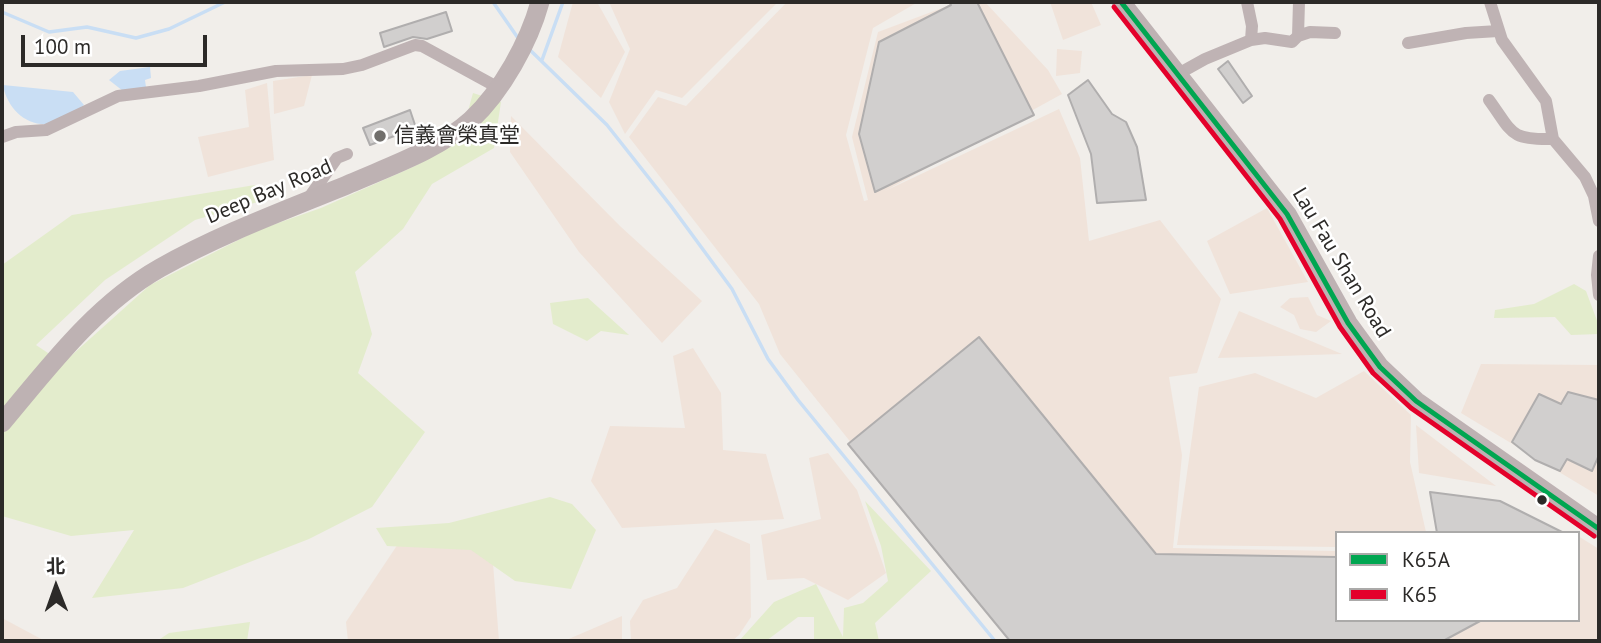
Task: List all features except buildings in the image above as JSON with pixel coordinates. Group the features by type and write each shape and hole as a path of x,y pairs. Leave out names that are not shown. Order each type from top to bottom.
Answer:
{"street":[{"name":"Deep Bay Road","path":"2,423 78,333 125,292 158,269 220,236 439,143 471,120 497,87 516,56 540,2"},
{"name":"Lau Fau Shan Road","path":"1121,2 1294,224 1348,323 1380,367 1416,401 1599,528"},
{"path":"1247,2 1252,26 1251,40"},
{"path":"1298,36 1299,2"},
{"path":"1490,2 1498,31 1546,101 1553,139 1584,177 1594,195 1599,221"},
{"path":"1408,43 1498,31"},
{"path":"1178,74 1205,59 1251,40 1265,38 1292,42 1298,36 1310,32 1335,33"},
{"path":"2,137 16,132 46,130 118,96 199,86 276,71 343,69 362,65 415,45 422,46 497,87"},
{"path":"1489,100 1513,134 1525,140 1553,139"},
{"path":"305,202 337,158 346,154"},
{"path":"1599,256 1599,295"}],"shaded area":[{"path":"573,2 597,2 625,52 601,98 558,57"},
{"path":"609,2 778,2 682,98 656,90 625,134 609,102 630,49"},
{"path":"787,2 918,2 873,28 846,135 864,201 868,200 852,137 878,32 958,2 985,2 1048,70 1062,94 885,191 1059,109 1080,158 1089,241 1160,220 1221,299 1197,373 1169,377 1182,455 1173,548 1335,551 1335,622 1580,622 1580,537 1599,549 1599,641 1019,641 945,560 780,354 759,304 629,137 658,97 686,106"},
{"path":"1050,2 1091,2 1101,25 1063,40"},
{"path":"1057,49 1082,51 1080,73 1056,76"},
{"path":"312,75 304,106 274,114 273,81"},
{"path":"267,83 274,160 208,177 198,137 249,127 245,90"},
{"path":"511,116 620,226 702,301 662,343 579,252 510,152"},
{"path":"1267,208 1308,282 1230,294 1207,241"},
{"path":"1308,297 1317,315 1331,321 1316,332 1300,329 1294,315 1280,307 1290,298"},
{"path":"1239,311 1342,354 1218,358"},
{"path":"693,348 721,393 723,450 766,454 784,519 622,528 591,481 610,426 685,428 673,356"},
{"path":"1481,364 1599,365 1599,496 1461,413"},
{"path":"1364,371 1411,415 1410,462 1426,531 1335,531 1335,547 1177,545 1199,387 1255,373 1316,398"},
{"path":"1416,425 1496,486 1419,473"},
{"path":"828,453 857,490 886,573 848,600 804,578 767,580 761,535 821,519 809,458"},
{"path":"715,529 750,544 751,617 739,635 732,641 631,641 630,621 643,600 677,588"},
{"path":"404,535 492,550 499,641 348,641 346,622"},
{"path":"622,616 622,641 564,641"},
{"path":"2,618 45,641 2,641"}],"green space":[{"path":"473,93 501,102 494,148 432,184 403,229 355,272 372,334 358,373 425,432 372,507 309,539 183,588 92,598 134,530 71,536 2,516 2,265 72,215 255,185 275,197 195,220 105,280 36,345 63,363 150,285 258,230 321,208 415,166 460,140"},
{"path":"1574,284 1586,291 1599,326 1599,334 1571,335 1555,317 1494,318 1495,310 1534,304"},
{"path":"588,298 629,335 601,331 587,341 553,324 550,303"},
{"path":"550,497 572,504 596,530 571,589 515,581 471,550 387,546 376,528 449,523"},
{"path":"865,501 931,571 875,623 879,641 814,641 814,617 798,617 766,641 739,641 774,602 816,584 843,637 844,608 863,603 888,581 881,546"},
{"path":"250,622 247,641 157,641 169,633"}],"water":[{"path":"150,67 151,78 145,80 146,87 123,91 109,80 120,71"},
{"path":"3,85 73,92 84,105 61,121 51,124 32,122 16,112"}],"waterway":[{"path":"2,12 49,32 87,27 136,38 169,29 225,2"},
{"path":"493,2 518,38"},
{"path":"542,60 563,2"},
{"path":"528,48 607,125 671,206 732,289 768,359 798,400 995,641"}],"transit line":[{"name":"K65A","path":"1121,2 1287,214 1348,323 1380,367 1416,401 1599,529"},
{"name":"K65","path":"1114,7 1280,219 1340,327 1373,373 1411,408 1594,536"}],"place":[{"name":"信義會榮真堂","path":"380,136"}]}
